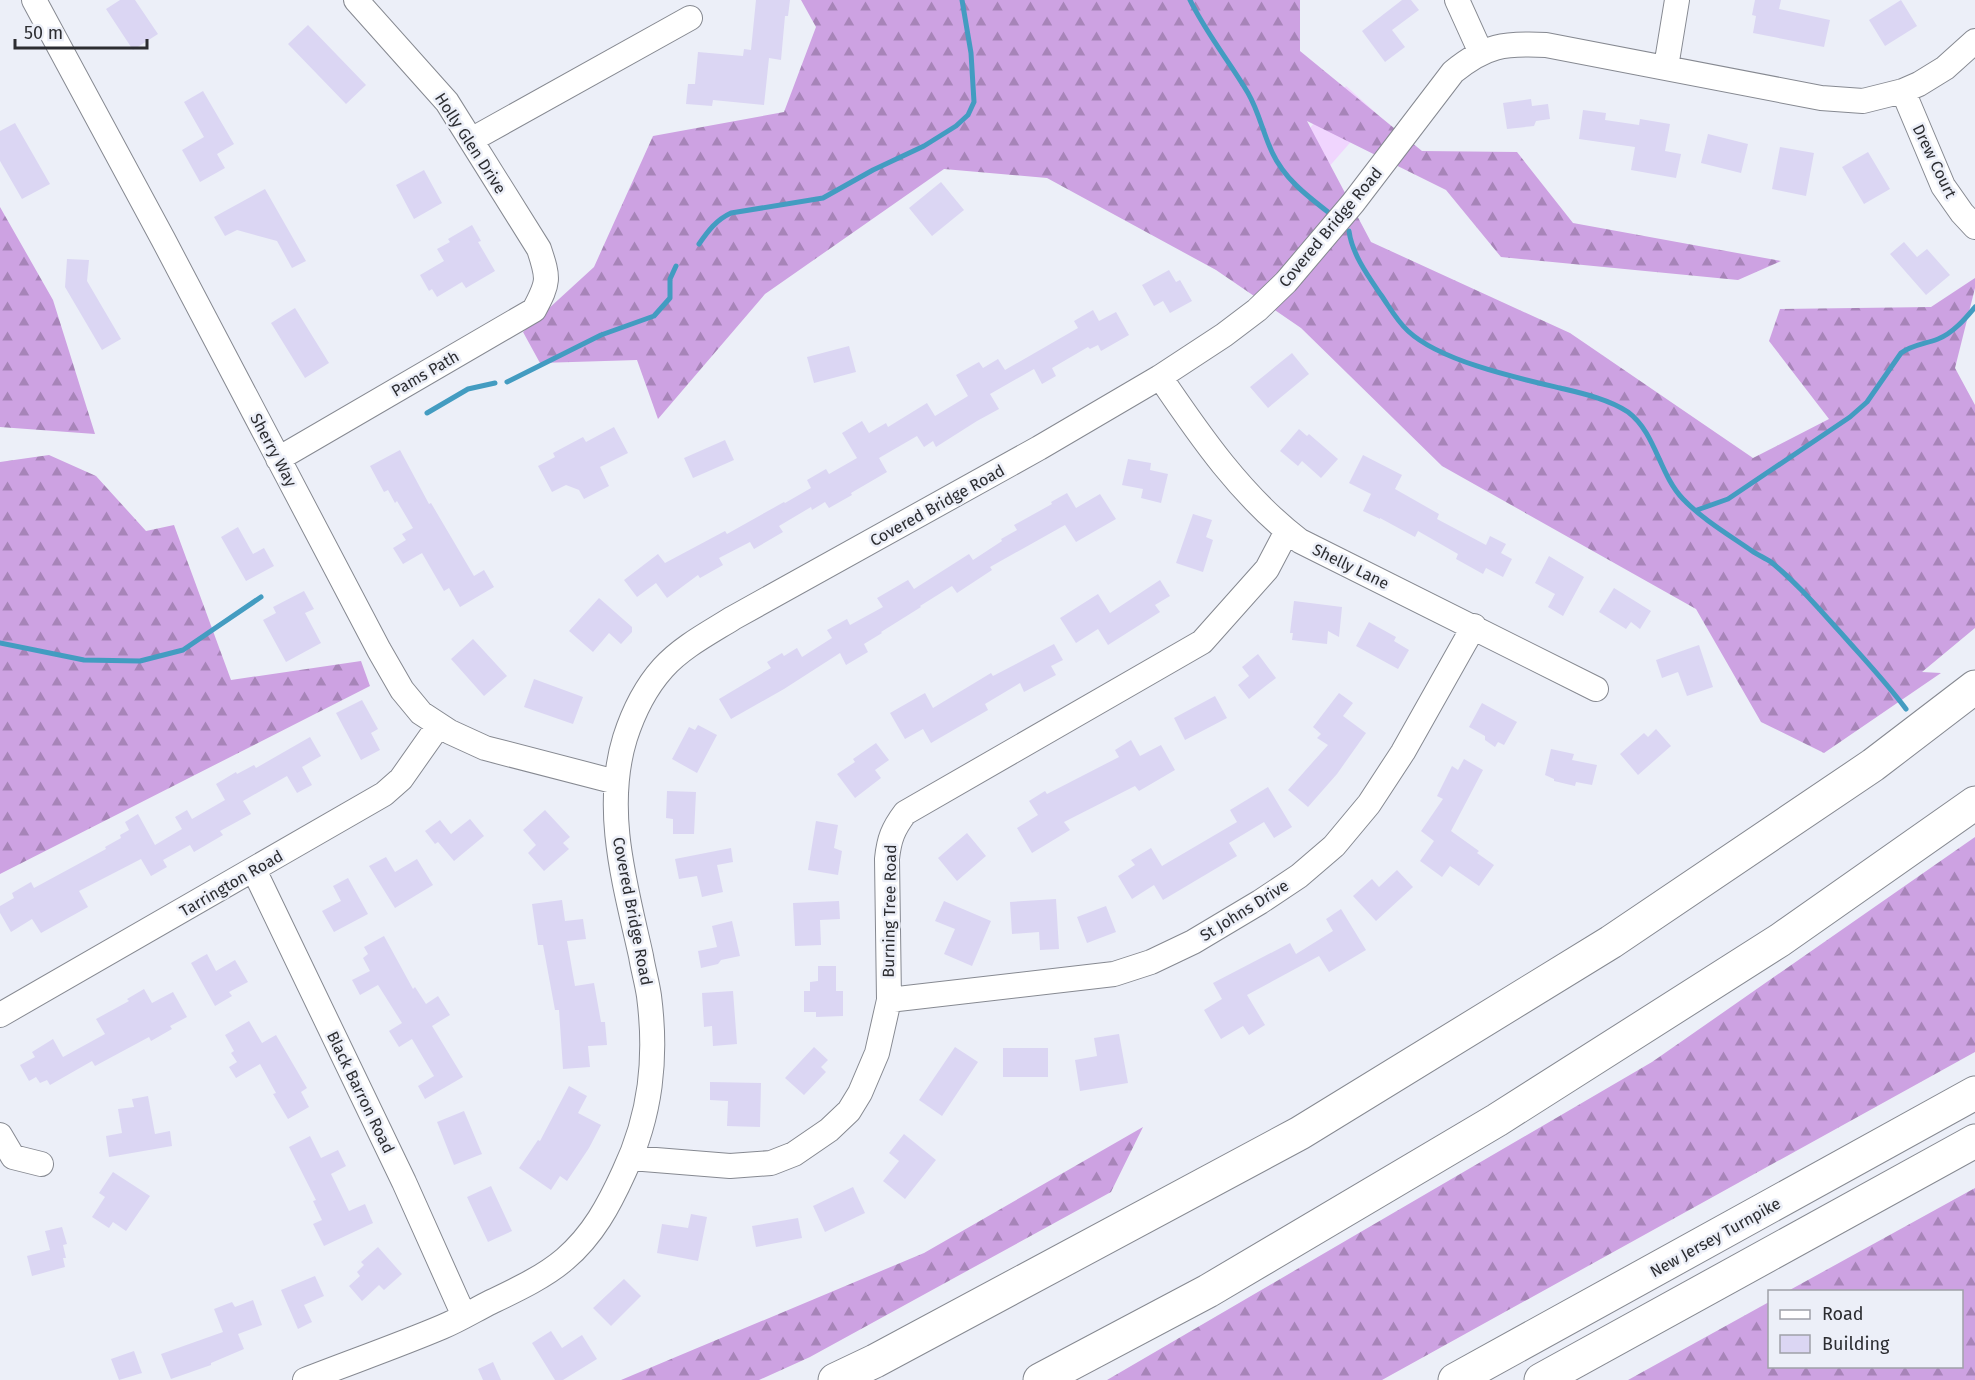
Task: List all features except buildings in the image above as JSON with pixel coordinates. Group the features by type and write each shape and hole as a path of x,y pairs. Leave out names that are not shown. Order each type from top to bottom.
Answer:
{"highway":[{"path":"835,1380 1310,1126 1611,942 1873,765 1975,687"},
{"path":"1040,1380 1208,1292 1497,1120 1780,940 1975,802"},
{"name":"New Jersey Turnpike","path":"1455,1380 1975,1093"},
{"path":"1541,1380 1975,1141"}],"street":[{"name":"Sherry Way","path":"34,0 402,690 421,712 439,725 485,748 616,782"},
{"name":"Holly Glen Drive","path":"356,0 447,102 539,249 545,269"},
{"path":"1457,0 1481,53"},
{"path":"1666,67 1677,0"},
{"path":"471,140 690,18"},
{"name":"Covered Bridge Road","path":"305,1380 444,1326 525,1285 563,1260 587,1237 608,1208 631,1158 649,1099 653,1065 649,995 620,859 615,817 616,782 630,720 646,691 664,667 686,648 733,618 1039,448 1160,377 1224,335 1257,310 1286,282 1353,203 1453,72 1468,59 1495,46 1517,43 1546,45 1821,98 1863,101 1903,91 1919,84 1945,68 1975,41"},
{"name":"Drew Court","path":"1903,91 1943,186 1975,227"},
{"name":"Pams Path","path":"278,459 534,310 546,287 545,269"},
{"name":"Shelly Lane","path":"1160,377 1198,434 1244,488 1300,541 1596,689"},
{"name":"Burning Tree Road","path":"631,1158 730,1166 771,1163 794,1154 829,1130 849,1111 877,1053 889,1000 887,859 889,839 905,813 1202,642 1267,569 1287,531"},
{"name":"St Johns Drive","path":"889,1000 1114,974 1151,962 1172,952 1260,902 1299,876 1334,846 1369,804 1403,752 1474,626"},
{"name":"Tarrington Road","path":"0,1015 384,794 401,779 439,725"},
{"name":"Black Barron Road","path":"254,870 404,1182 464,1316"},
{"path":"0,1135 13,1157 41,1164"}],"shaded area":[{"path":"1346,86 1376,113 1327,169 1297,143"}],"green space":[{"path":"801,0 1300,0 1300,51 1422,151 1517,152 1573,223 1781,261 1738,280 1501,257 1446,190 1307,121 1371,242 1570,333 1753,458 1829,419 1769,341 1780,309 1931,307 1975,278 1975,288 1955,368 1975,405 1975,628 1922,672 1941,673 1824,753 1761,722 1696,609 1442,466 1301,328 1216,270 1047,178 944,169 765,294 658,419 637,360 540,363 523,332 594,267 653,136 784,112 816,27"},
{"path":"0,207 53,300 95,434 0,427"},
{"path":"49,455 96,476 146,531 174,525 231,680 361,661 370,686 0,874 0,462"},
{"path":"1975,837 1975,1052 1382,1380 1107,1380 1652,1062"},
{"path":"1143,1127 1111,1192 810,1357 759,1380 621,1380 924,1253"},
{"path":"1975,1188 1975,1380 1628,1380 1768,1303 1768,1368 1963,1368 1963,1290 1790,1290"}],"waterway":[{"path":"699,244 717,222 731,213 823,198 873,170 924,146 956,126 968,115 974,102 971,53 962,0"},
{"path":"1190,0 1248,93 1277,161 1296,185 1328,212"},
{"path":"1349,231 1357,256 1371,280 1400,323 1422,342 1459,360 1595,397 1628,412 1645,431 1668,478 1683,499 1707,520 1771,562 1790,579 1891,689 1906,709"},
{"path":"507,382 601,335 654,316 670,298 670,279 676,266"},
{"path":"1697,510 1728,499 1850,417 1867,402 1901,353 1949,333 1975,307"},
{"path":"427,413 468,389 495,383"},
{"path":"0,643 84,660 140,661 183,650 261,597"}]}
